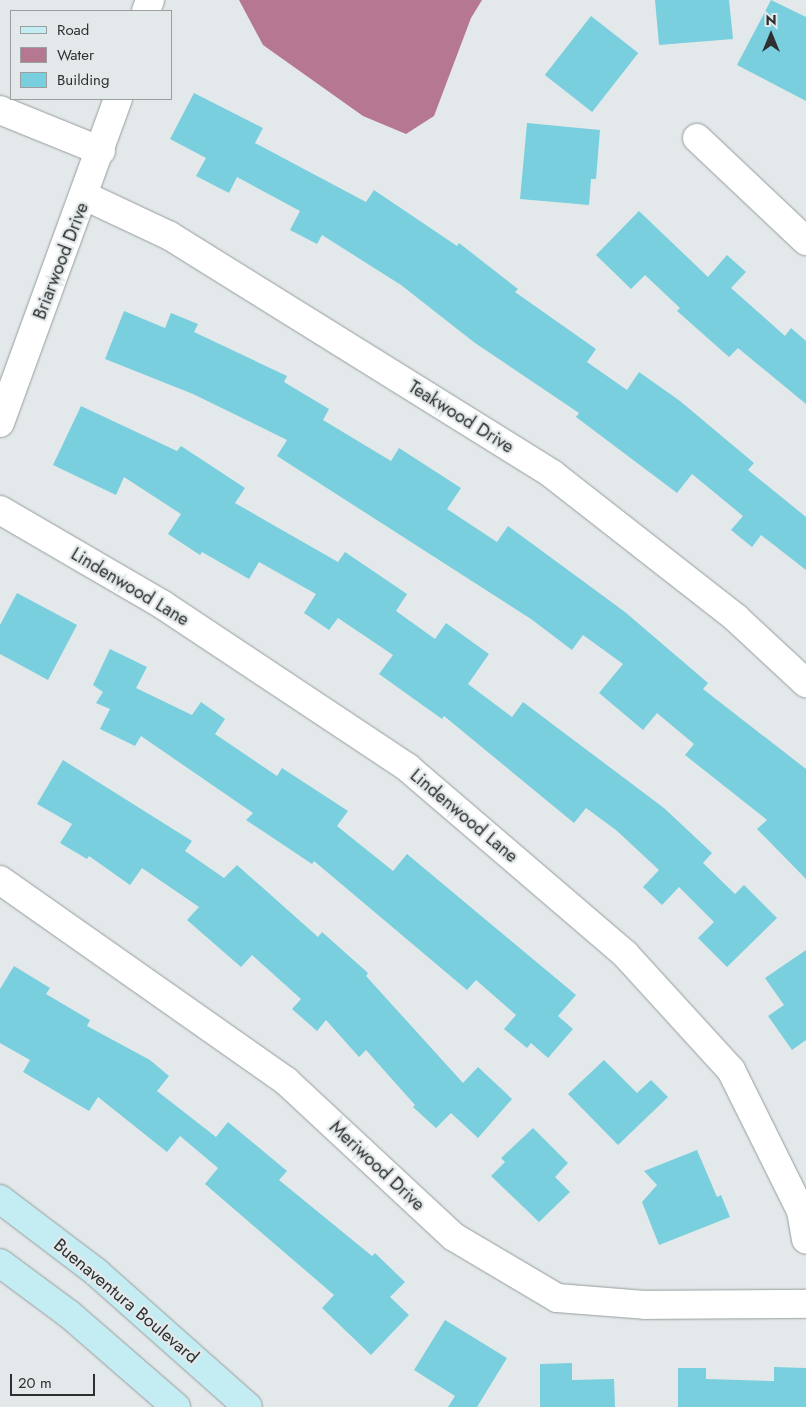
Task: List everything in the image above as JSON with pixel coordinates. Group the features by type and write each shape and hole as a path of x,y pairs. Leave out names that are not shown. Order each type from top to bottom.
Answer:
{"main road":[{"name":"Buenaventura Boulevard","path":"0,1199 96,1272 248,1407"},
{"path":"0,1263 69,1314 176,1407"}],"street":[{"name":"Briarwood Drive","path":"0,423 102,152 118,100"},
{"path":"0,110 102,152"},
{"path":"698,138 806,240"},
{"name":"Teakwood Drive","path":"85,196 170,236 552,474 736,618 806,683"},
{"name":"Lindenwood Lane","path":"0,510 163,605 408,768 625,954 731,1070 801,1211 806,1240"},
{"name":"Meriwood Drive","path":"0,880 286,1081 454,1237 557,1298 645,1305 806,1304"}],"water":[{"path":"239,0 482,0 471,18 434,116 406,134 363,116 263,45"}],"building":[{"path":"655,0 729,0 733,39 659,45"},
{"path":"771,0 806,17 806,101 737,65"},
{"path":"591,16 638,53 592,112 545,75"},
{"path":"194,93 263,128 255,143 366,202 374,190 457,246 459,243 518,289 515,292 596,349 587,362 627,390 639,372 680,401 754,463 748,470 806,517 806,570 761,535 752,547 731,530 743,516 692,474 677,493 576,417 579,413 475,343 401,285 322,235 317,244 290,230 300,211 237,177 229,193 196,176 206,158 170,139"},
{"path":"527,123 600,130 596,179 591,179 589,205 520,199"},
{"path":"639,211 708,277 727,255 746,272 731,288 785,336 791,328 806,341 806,404 738,348 729,357 677,311 680,308 645,275 631,289 596,255"},
{"path":"124,311 165,328 171,313 198,324 194,332 287,376 284,382 329,409 323,420 391,461 399,448 461,488 447,509 497,542 508,526 625,612 708,683 703,689 806,769 806,879 757,829 767,820 685,755 694,744 657,713 643,730 599,693 623,664 583,635 572,650 531,619 277,456 287,440 193,394 105,359"},
{"path":"81,406 177,451 181,446 245,488 235,503 338,562 345,552 407,594 396,611 435,639 446,623 489,654 468,684 512,717 523,702 664,808 712,853 703,863 735,894 744,885 777,918 727,967 698,938 714,922 679,887 662,905 643,887 659,870 616,830 586,808 574,823 444,716 442,719 379,674 393,655 338,618 329,630 304,613 316,594 259,562 249,579 202,552 200,555 168,534 181,514 124,477 116,495 53,465"},
{"path":"17,593 77,625 48,680 0,654 0,625"},
{"path":"110,649 147,667 136,688 192,715 201,702 225,719 215,734 277,776 282,768 348,811 337,826 393,871 407,854 576,995 558,1016 573,1029 548,1058 531,1043 527,1048 504,1029 516,1015 476,980 467,990 314,861 312,864 246,820 253,813 141,736 135,746 100,729 110,709 96,703 103,692 93,685"},
{"path":"63,760 192,841 185,851 224,878 237,865 318,937 322,932 368,973 366,976 463,1083 478,1067 512,1099 478,1138 451,1113 436,1128 413,1107 415,1105 366,1050 359,1057 326,1020 317,1031 292,1009 301,999 252,955 241,967 187,920 199,907 142,868 130,885 89,856 87,859 60,843 72,824 37,804"},
{"path":"806,950 806,1040 792,1050 768,1016 784,1005 765,978"},
{"path":"14,966 50,988 46,994 90,1020 87,1026 150,1060 169,1076 157,1091 216,1137 228,1122 287,1171 279,1180 372,1256 375,1253 405,1282 390,1297 409,1315 371,1355 322,1308 334,1295 205,1184 218,1168 180,1136 167,1152 98,1097 89,1111 23,1072 30,1060 0,1043 0,989"},
{"path":"604,1060 637,1093 651,1080 668,1097 618,1145 568,1094"},
{"path":"533,1128 568,1163 555,1177 570,1192 539,1222 491,1176 505,1162 501,1158"},
{"path":"697,1150 717,1197 721,1195 730,1217 659,1245 642,1202 657,1185 644,1171"},
{"path":"445,1320 507,1358 477,1407 448,1407 455,1396 414,1370"},
{"path":"572,1363 572,1380 614,1379 615,1407 540,1407 540,1364"},
{"path":"774,1367 806,1368 806,1407 678,1407 678,1368 706,1368 706,1379 774,1381"}]}
